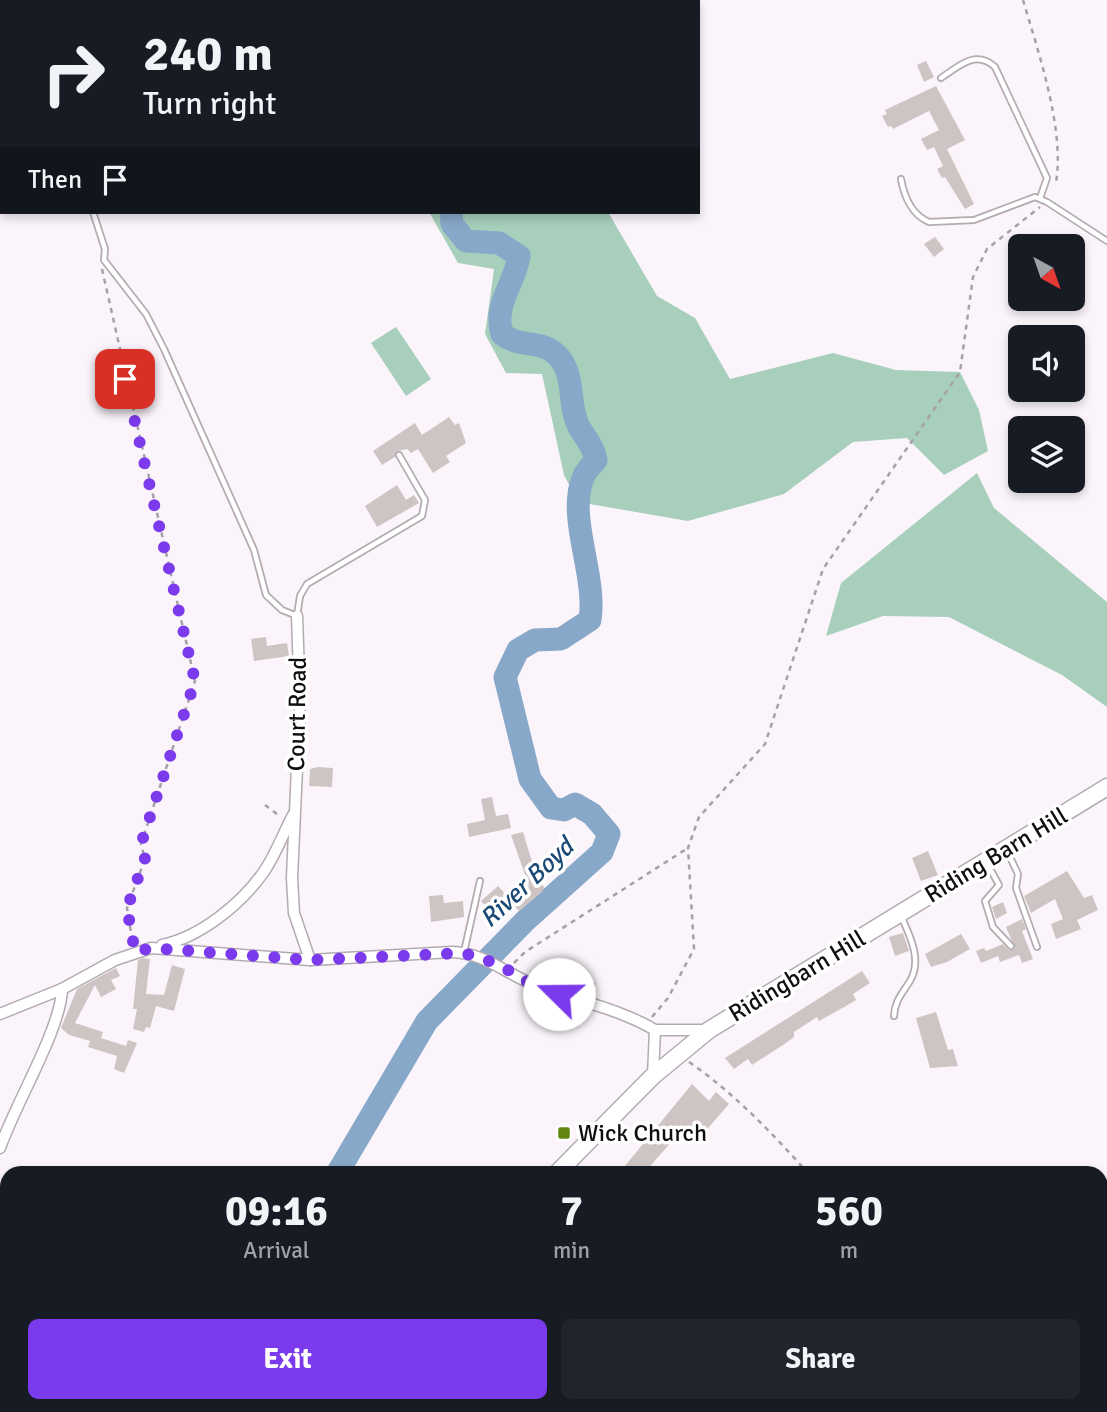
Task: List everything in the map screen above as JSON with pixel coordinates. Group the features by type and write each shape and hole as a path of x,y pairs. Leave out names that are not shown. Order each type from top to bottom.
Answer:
{"main road":[{"name":"Riding Barn Hill","path":"893,918 1107,787"},
{"name":"Ridingbarn Hill","path":"564,1166 677,1054 709,1030 893,918"}],"street":[{"name":"Court Road","path":"297,616 300,702 294,812 294,913 310,960"},
{"name":"Court Road","path":"135,952 174,943 200,930 244,894 263,873 294,812"},
{"path":"151,948 310,960 464,953 501,966 533,985 644,1024 654,1030 709,1030"},
{"path":"0,1014 62,989 135,952"},
{"path":"0,1148 12,1114 61,1008 62,989"},
{"path":"653,1076 654,1030"}],"lane":[{"path":"941,78 976,58 983,58 995,67 1047,178 1040,198"},
{"path":"901,179 903,191 914,211 929,222 974,220 1026,200 1040,198 1107,241"},
{"path":"94,214 105,249 104,260 146,314 164,349 254,550 266,595 282,610 297,616 300,596 307,584 417,521 425,513 425,500 399,455"},
{"path":"1006,849 1018,874 1016,888 1037,947"},
{"path":"986,861 999,885 985,901 988,919 1011,946"},
{"path":"464,953 480,881"},
{"path":"893,918 917,964 911,980 895,1002 894,1016"}],"path":[{"path":"644,1024 668,998 694,949 688,848 699,817 765,744 823,569 960,372 973,277 988,249 1047,202 1056,179 1056,145 1044,72 1023,0"},
{"path":"105,249 101,274 195,681 141,844 145,859 127,908 135,952"},
{"path":"265,805 289,823"},
{"path":"501,966 688,848"},
{"path":"677,1054 716,1080 802,1166"}],"green space":[{"path":"430,214 609,214 657,296 695,318 730,379 833,353 896,370 960,372 979,410 988,451 944,475 907,438 853,442 784,494 688,521 578,502 564,475 542,374 506,373 485,334 494,269 458,263"},
{"path":"396,327 431,379 406,396 371,343"},
{"path":"977,473 994,508 1107,602 1107,707 1062,675 949,617 883,616 826,636 841,583"}],"building":[{"path":"926,61 934,77 924,82 917,65"},
{"path":"936,86 965,140 947,149 974,204 965,209 937,169 943,166 934,147 927,150 921,139 939,130 929,111 893,129 888,127 882,116 887,114 885,110"},
{"path":"935,237 944,249 934,257 924,244"},
{"path":"449,417 455,425 459,423 466,443 446,456 450,462 433,473 418,449 411,453 407,449 397,451 395,457 382,465 373,451 415,423 422,435"},
{"path":"397,485 406,500 414,495 419,503 377,527 365,506"},
{"path":"266,637 267,646 287,643 289,656 254,661 251,639"},
{"path":"333,768 332,787 309,786 310,769"},
{"path":"492,797 496,816 508,814 511,828 469,837 467,824 485,820 481,799"},
{"path":"523,832 537,878 544,887 542,892 519,911 510,901 529,886 511,835"},
{"path":"928,851 938,875 921,881 912,858"},
{"path":"1067,871 1084,898 1092,895 1098,910 1077,920 1081,929 1056,939 1051,924 1063,919 1055,899 1031,913 1024,896"},
{"path":"498,886 506,895 488,910 481,901"},
{"path":"443,895 444,903 463,901 464,917 431,922 429,896"},
{"path":"1003,902 1007,913 996,919 992,907"},
{"path":"1022,919 1026,929 1022,931 1033,959 1022,963 1019,955 1000,962 998,956 981,963 976,951 984,948 986,951 1003,944 1009,950 1015,949 1006,927"},
{"path":"903,933 909,951 895,956 889,937"},
{"path":"961,934 970,949 947,962 931,967 925,954"},
{"path":"150,959 146,994 164,995 172,965 185,969 174,1011 156,1006 150,1028 146,1027 144,1032 133,1029 137,1009 133,1009 138,960"},
{"path":"116,968 120,976 111,980 116,989 101,997 95,985 75,1023 103,1032 101,1038 126,1046 128,1040 137,1043 124,1073 114,1069 117,1056 88,1047 90,1041 69,1035 61,1028 77,989"},
{"path":"862,971 870,983 853,994 856,1000 819,1021 817,1017 794,1032 794,1037 752,1065 748,1059 734,1069 725,1058"},
{"path":"571,977 596,983 593,993 568,989"},
{"path":"936,1012 948,1050 953,1049 958,1066 930,1068 916,1018"},
{"path":"692,1084 709,1101 716,1092 729,1104 694,1144 679,1133 650,1166 625,1166"}],"waterway":[{"name":"River Boyd","path":"342,1166 427,1021 525,921 602,852 609,834 592,814 575,804 564,810 551,808 530,779 505,677 518,650 535,640 561,639 590,620 590,584 578,511 583,478 596,460 595,455 575,418 569,377 560,358 546,348 515,341 502,334 500,313 519,256 499,243 466,241 452,224 451,214"}],"place":[{"name":"Wick Church","path":"564,1133"}],"route":[{"path":"125,379 195,681 141,844 145,859 127,908 130,937 135,952 151,948 310,960 464,953 505,967 533,985 559,994"}]}
